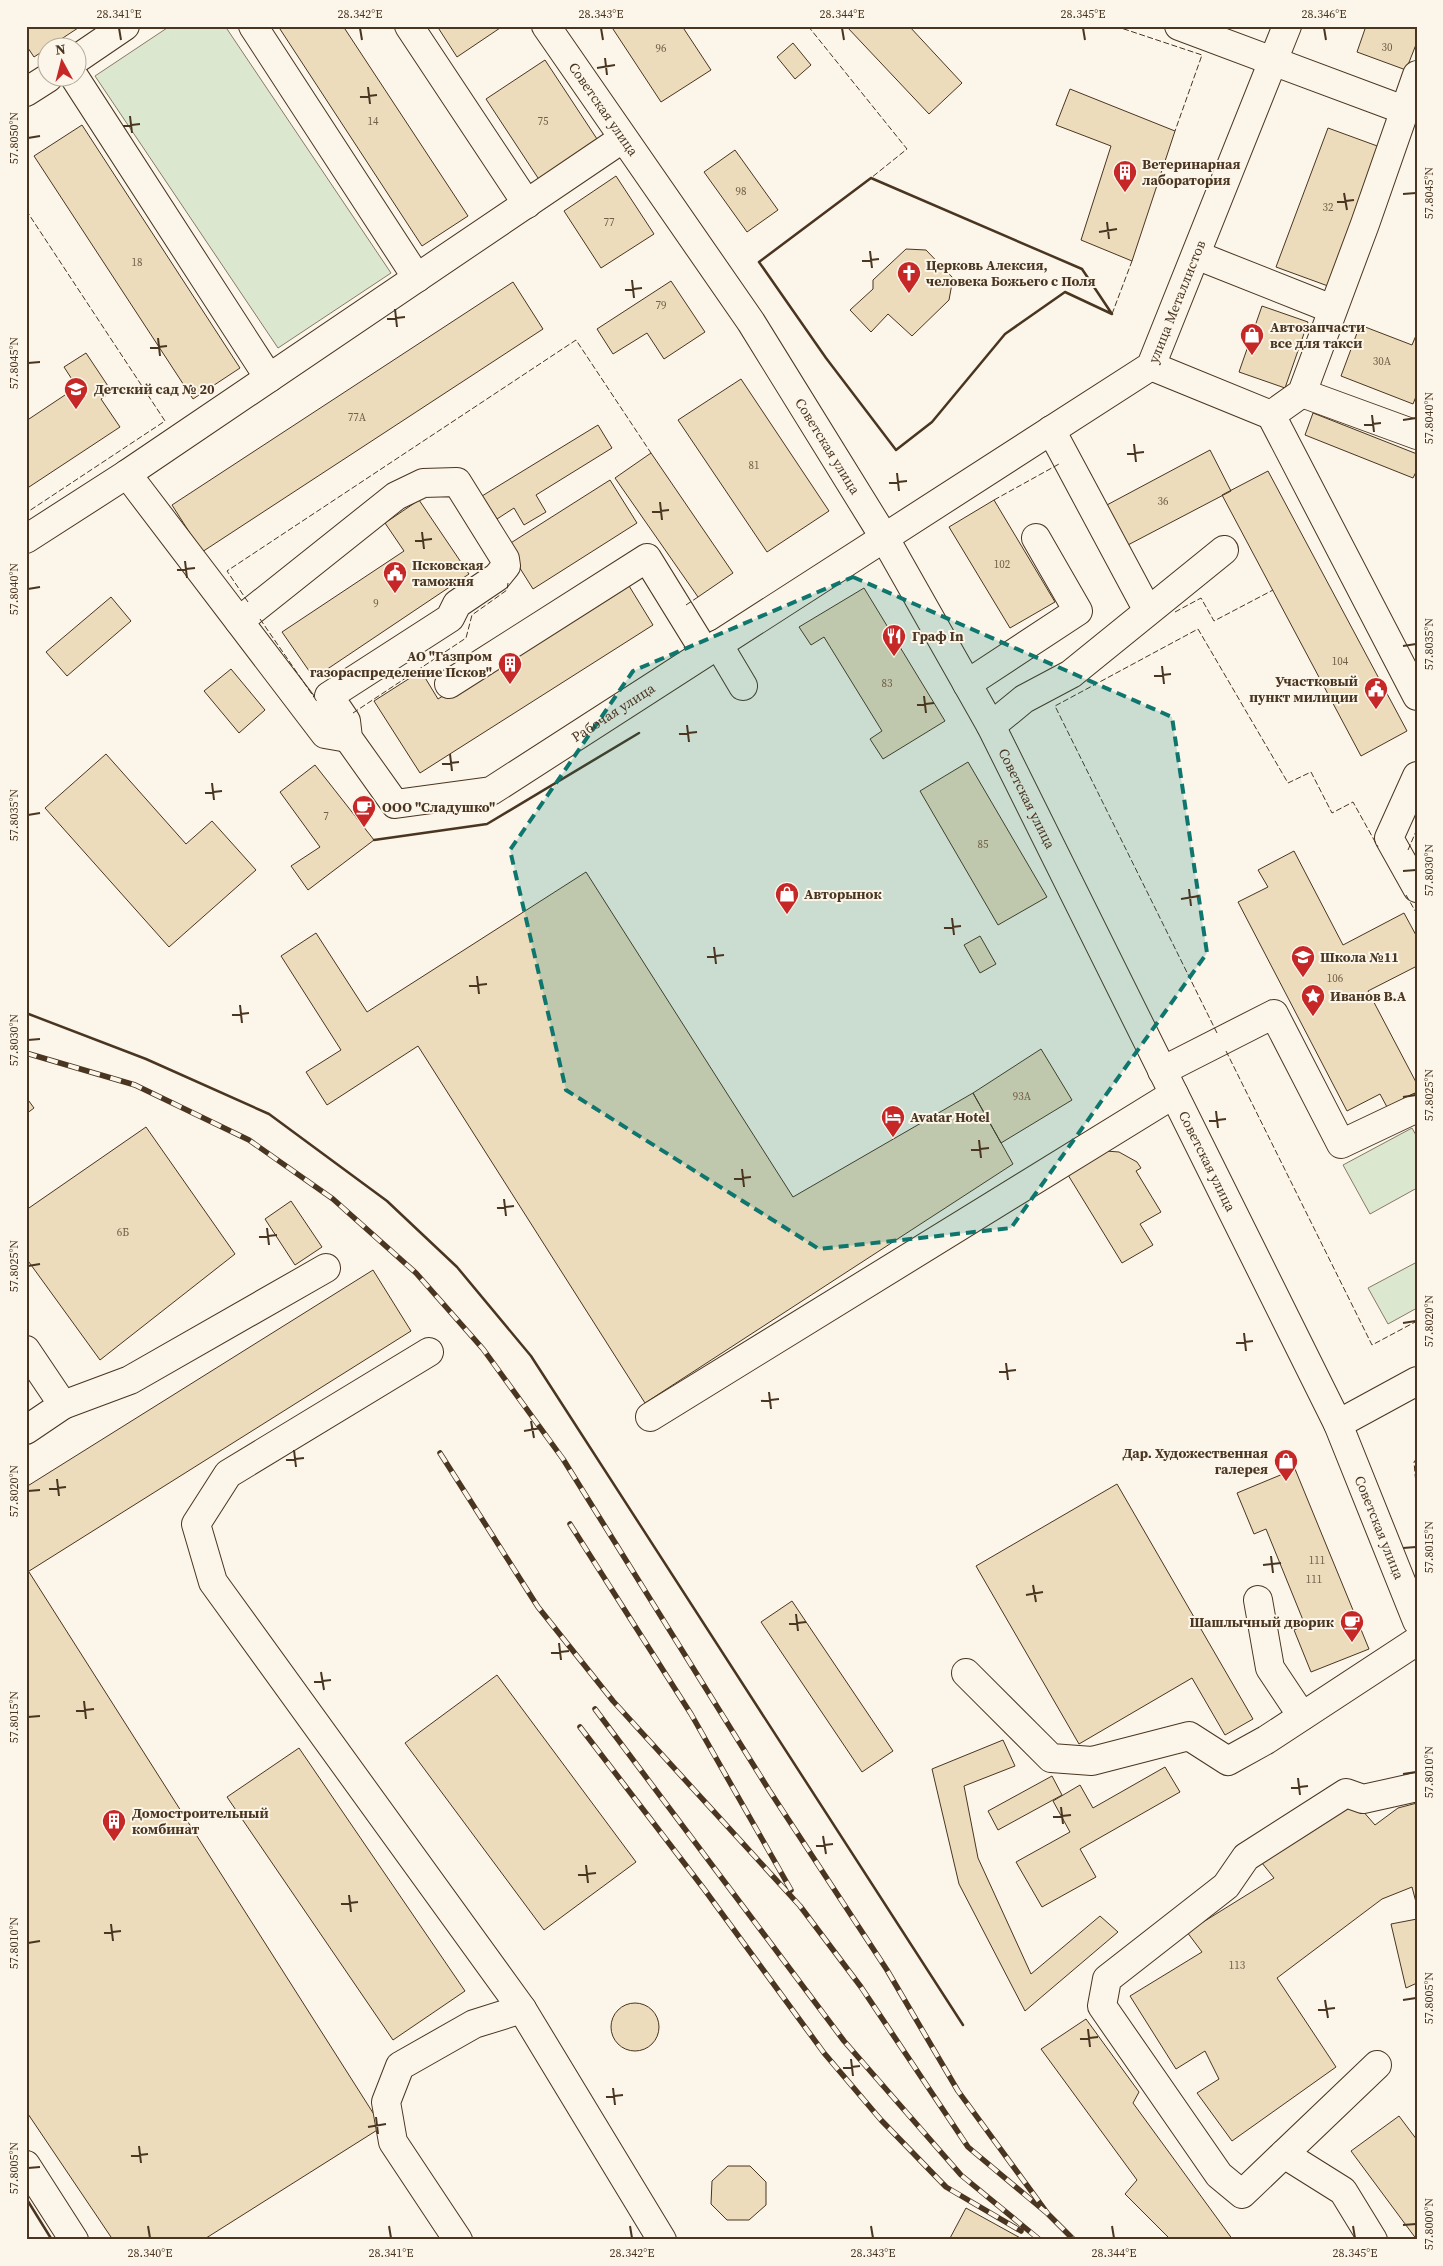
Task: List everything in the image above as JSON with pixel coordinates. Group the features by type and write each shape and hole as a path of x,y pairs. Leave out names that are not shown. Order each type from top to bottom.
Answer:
{"street":[{"path":"88,51 125,26"},
{"path":"253,26 417,278"},
{"path":"409,26 527,204"},
{"name":"Советская улица","path":"546,26 622,138 752,322 884,537 991,726 1338,1424 1417,1620"},
{"path":"1179,26 1404,110"},
{"name":"улица Металлистов","path":"884,537 1151,366 1288,26"},
{"path":"1271,415 1302,393 1365,224 1417,75"},
{"path":"26,91 38,84"},
{"path":"80,88 269,378"},
{"path":"26,540 127,474 622,138"},
{"path":"1196,255 1332,309"},
{"path":"1151,366 1271,415 1417,696"},
{"path":"1302,393 1417,435"},
{"path":"1051,430 1148,611"},
{"path":"127,474 324,734 348,738 346,721 329,696 450,618 457,604 497,577 506,566 505,559 457,482 423,483 396,496 239,621"},
{"name":"Рабочая улица","path":"348,738 396,804 491,791 884,537"},
{"path":"967,684 1078,611 1036,538"},
{"path":"991,726 1024,699 1070,674 1224,550"},
{"path":"449,684 647,558 711,648 743,686"},
{"path":"1417,776 1389,838 1417,888"},
{"path":"650,1417 1274,1014 1341,1144 1416,1108"},
{"path":"26,1430 63,1406 130,1380 326,1268"},
{"path":"26,1350 63,1406"},
{"path":"429,1352 228,1474 196,1524 213,1582 522,2009 662,2240"},
{"path":"1338,1424 1417,1381"},
{"path":"1258,1600 1270,1668 1302,1716"},
{"path":"966,1673 1051,1758 1092,1761 1189,1736 1228,1761 1266,1740 1417,1641"},
{"path":"1378,2065 1242,2194 1219,2175 1102,2006 1107,1979 1226,1886 1246,1857 1346,1793 1363,1799 1417,1787"},
{"path":"458,2240 393,2142 386,2102 400,2066 474,2024 522,2009"},
{"path":"1284,2154 1343,2192 1373,2240"},
{"path":"26,2165 74,2240"}],"highlighted area":[{"path":"853,577 1172,717 1207,953 1011,1228 819,1249 566,1090 510,850 633,671"}],"green space":[{"path":"170,26 225,26 391,273 278,348 95,76"},
{"path":"1412,1128 1417,1137 1417,1188 1370,1214 1343,1165"},
{"path":"1417,1262 1417,1308 1388,1324 1368,1288"}],"building":[{"path":"26,26 81,26 63,38 38,38 38,54 34,57 26,45"},
{"path":"278,26 343,26 468,216 422,246"},
{"path":"437,26 503,26 457,57"},
{"path":"611,26 682,26 711,70 661,102"},
{"path":"892,26 895,29 897,26 909,26 962,83 929,114 847,27"},
{"path":"1366,26 1417,26 1417,42 1406,70 1357,52"},
{"path":"793,43 811,65 795,79 777,57"},
{"path":"545,60 599,142 540,181 486,99"},
{"name":"Ветеринарная лаборатория","path":"1070,89 1175,131 1132,261 1081,240 1111,146 1056,125"},
{"path":"82,125 240,368 193,399 34,156"},
{"path":"1328,128 1380,147 1328,286 1276,267"},
{"path":"735,150 778,210 747,232 704,172"},
{"path":"616,176 654,234 601,268 564,211"},
{"name":"Церковь Алексия, человека Божьего с Поля","path":"906,249 926,250 953,278 949,300 912,336 888,314 871,332 850,310 873,289 873,280"},
{"path":"671,281 705,332 664,359 647,333 613,354 597,329"},
{"path":"513,282 543,329 202,552 172,505"},
{"path":"1262,306 1308,322 1285,388 1239,372"},
{"path":"1360,325 1412,345 1417,333 1417,394 1413,404 1341,376"},
{"name":"Детский сад № 20","path":"86,353 112,392 101,399 120,427 26,489 26,421 77,387 64,367"},
{"path":"741,379 829,511 767,552 678,420"},
{"path":"1313,413 1417,454 1417,470 1413,478 1305,435"},
{"path":"598,425 612,448 536,495 546,512 524,525 514,508 497,519 482,496"},
{"path":"1210,450 1231,491 1126,546 1105,506"},
{"path":"651,453 733,573 698,597 615,478"},
{"path":"1268,471 1407,731 1361,756 1222,495"},
{"path":"610,480 637,523 533,589 506,546"},
{"path":"419,500 469,574 314,678 282,632 404,551 385,523"},
{"path":"994,500 1055,602 1010,628 949,527"},
{"name":"АО \"Газпром газораспределение Псков\"","path":"626,581 653,625 420,773 374,701 421,671 438,699"},
{"path":"864,588 945,721 883,759 870,739 882,731 824,637 811,645 799,627"},
{"path":"111,597 131,621 67,676 46,652"},
{"path":"231,669 265,710 239,733 204,691"},
{"path":"106,754 186,844 212,821 256,870 169,947 45,808"},
{"path":"968,762 1047,897 998,925 920,791"},
{"path":"315,765 374,840 308,890 291,866 320,847 280,792"},
{"path":"1294,851 1343,945 1404,913 1417,937 1417,966 1368,991 1417,1084 1417,1092 1387,1107 1380,1094 1347,1111 1238,902 1268,887 1258,870"},
{"path":"586,872 793,1197 973,1093 1013,1164 645,1403 418,1046 327,1105 306,1072 341,1050 281,956 316,933 367,1012"},
{"path":"980,936 996,964 980,973 964,945"},
{"path":"1041,1049 1072,1100 1001,1143 973,1093"},
{"path":"26,1097 34,1108 26,1114"},
{"path":"146,1127 235,1254 100,1360 26,1258 26,1210"},
{"path":"1106,1151 1119,1152 1137,1162 1141,1168 1136,1171 1161,1212 1140,1224 1153,1245 1122,1263 1068,1175"},
{"path":"291,1201 322,1247 295,1265 265,1219"},
{"path":"373,1270 411,1331 26,1573 26,1487"},
{"path":"1295,1469 1369,1649 1311,1672 1294,1630 1305,1625 1266,1529 1254,1534 1237,1493"},
{"path":"1117,1484 1253,1719 1225,1735 1192,1678 1079,1744 976,1566"},
{"name":"Домостроительный комбинат","path":"29,1572 382,2127 203,2240 113,2240 26,2111 26,1573"},
{"path":"792,1601 893,1751 862,1772 761,1622"},
{"path":"497,1675 636,1862 544,1930 405,1743"},
{"path":"1003,1740 1015,1766 964,1786 978,1858 1031,1974 1100,1916 1118,1932 1025,2011 959,1884 932,1769"},
{"path":"299,1748 465,1991 393,2040 227,1797"},
{"path":"1165,1767 1180,1792 1080,1849 1096,1877 1042,1907 1016,1862 1070,1832 1053,1801 1080,1785 1093,1808"},
{"path":"1052,1776 1062,1795 998,1830 988,1811"},
{"path":"1354,1801 1375,1825 1398,1808 1417,1803 1417,1906 1412,1887 1382,1899 1277,1978 1336,2067 1232,2141 1197,2093 1219,2079 1205,2051 1176,2069 1130,1996 1202,1952 1187,1932 1274,1878 1258,1858"},
{"path":"1417,1919 1417,1983 1406,1988 1391,1924"},
{"path":"635,2003 644,2005 652,2010 657,2018 659,2027 657,2036 652,2044 644,2049 635,2051 626,2049 618,2044 613,2036 611,2027 613,2018 618,2010 626,2005"},
{"path":"1086,2019 1139,2092 1133,2103 1233,2240 1171,2240 1125,2194 1137,2180 1041,2049"},
{"path":"1399,2116 1417,2140 1417,2240 1351,2151"},
{"path":"728,2166 750,2166 766,2182 766,2205 749,2220 727,2220 711,2204 712,2181"},
{"path":"966,2208 1024,2240 949,2240"}],"railway":[{"path":"26,1053 135,1085 249,1140 333,1199 416,1273 483,1349 563,1459 769,1790 887,1970 958,2091 1048,2214"},
{"path":"440,1453 538,1607 613,1701 800,1906 861,1987 968,2147 1048,2214 1074,2240"},
{"path":"570,1524 691,1714 791,1890"},
{"path":"595,1709 844,2041 961,2175 1040,2240"},
{"path":"580,1727 704,1889 824,2053 881,2120 946,2187 1021,2231"}],"fence":[{"path":"808,26 907,149 871,178"},
{"path":"1115,26 1202,55 1175,131"},
{"path":"26,210 165,421 26,513"},
{"path":"1112,314 1132,261"},
{"path":"248,602 227,571 576,340 651,453"},
{"path":"994,500 1059,464"},
{"path":"353,713 466,638 472,615 507,590 508,583"},
{"path":"1175,612 1201,598 1214,621 1273,590"},
{"path":"686,605 698,597"},
{"path":"260,619 318,703"},
{"path":"1217,1033 1055,706 1198,629 1288,783 1311,772 1332,813 1353,802 1378,847"},
{"path":"1408,850 1417,829"},
{"path":"1406,895 1417,914"},
{"path":"1226,1051 1372,1345 1417,1321"},
{"path":"1417,1458 1414,1462 1417,1495"}],"wall":[{"path":"871,178 1082,269 1112,314 1065,292 1005,334 932,422 896,450 826,358 759,262 871,178"},
{"path":"374,840 487,824 639,733"},
{"path":"26,1013 146,1059 269,1114 387,1201 457,1267 531,1356 963,2025"},
{"path":"26,2198 52,2240"}],"place":[{"name":"Ветеринарная лаборатория","path":"1125,193"},
{"name":"Церковь Алексия, человека Божьего с Поля","path":"909,294"},
{"name":"Автозапчасти все для такси","path":"1252,356"},
{"name":"Детский сад № 20","path":"76,410"},
{"name":"Псковская таможня","path":"395,594"},
{"name":"Граф In","path":"894,657"},
{"name":"АО \"Газпром газораспределение Псков\"","path":"510,685"},
{"name":"Участковый пункт милиции","path":"1376,710"},
{"name":"ООО \"Сладушко\"","path":"364,828"},
{"name":"Авторынок","path":"787,915"},
{"name":"Школа №11","path":"1303,978"},
{"name":"Иванов В.А","path":"1313,1017"},
{"name":"Avatar Hotel","path":"893,1138"},
{"name":"Дар. Художественная галерея","path":"1286,1482"},
{"name":"Шашлычный дворик","path":"1352,1643"},
{"name":"Домостроительный комбинат","path":"114,1842"}]}
